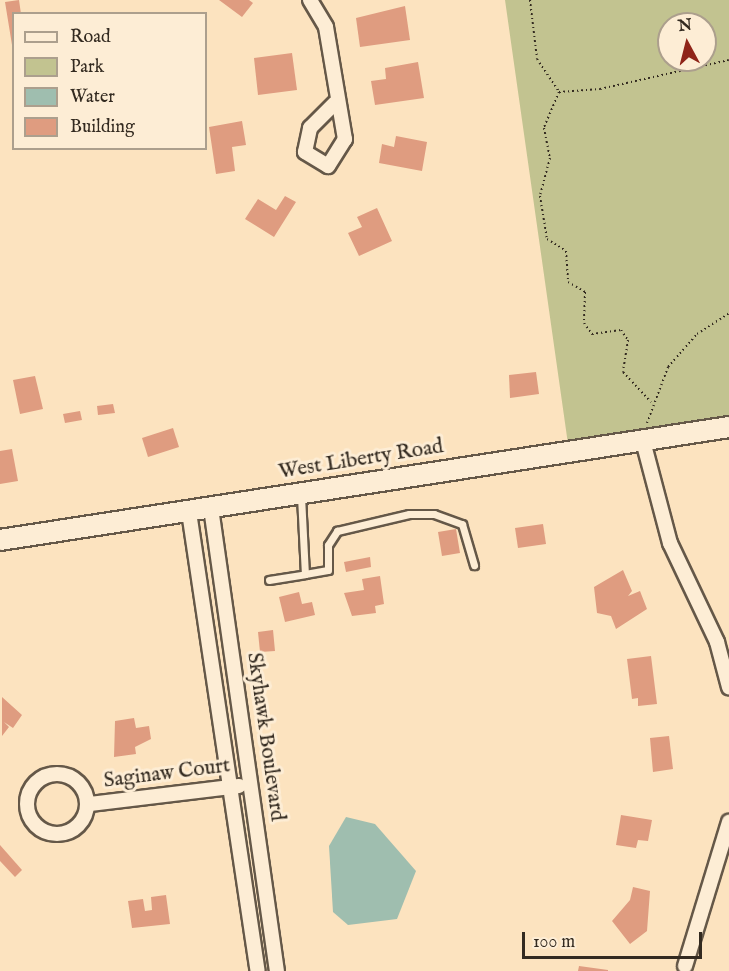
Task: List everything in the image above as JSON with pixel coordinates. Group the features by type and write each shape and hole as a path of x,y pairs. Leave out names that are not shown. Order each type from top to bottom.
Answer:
{"main road":[{"name":"West Liberty Road","path":"0,540 729,427"}],"street":[{"path":"310,0 326,27 335,103"},
{"path":"643,441 670,543 717,642 729,687"},
{"name":"Skyhawk Boulevard","path":"211,508 277,971"},
{"name":"Skyhawk Boulevard","path":"189,512 258,971"},
{"path":"54,773 80,789 90,804 76,830 53,834 37,824 27,795 41,776 54,773"},
{"name":"Saginaw Court","path":"90,804 250,785"},
{"path":"685,966 723,872 729,822"}],"lane":[{"path":"300,494 305,574"},
{"path":"269,580 328,570 330,538 337,531 409,514 434,514 462,524 474,565"}],"path":[{"path":"530,0 537,59 559,92"},
{"path":"559,92 600,88 729,60"},
{"path":"559,92 544,129 550,158 540,196 547,239 566,251 568,282 585,292 584,323 592,333 621,330 628,340 623,372 651,402"},
{"path":"643,441 651,402 668,367 697,334 729,313"}],"green space":[{"path":"505,0 729,0 729,419 568,444"}],"water":[{"path":"346,817 375,824 416,871 397,919 348,925 333,912 329,846"}],"building":[{"path":"19,0 21,12 12,12 12,45 5,2"},
{"path":"219,0 249,0 253,3 242,17"},
{"path":"405,6 410,40 360,47 356,18"},
{"path":"292,53 297,90 258,95 254,58"},
{"path":"418,62 424,98 375,105 371,81 386,79 385,68"},
{"path":"242,121 246,145 232,147 235,171 216,174 209,127"},
{"path":"396,136 427,142 422,171 379,163 382,144 394,147"},
{"path":"285,196 296,202 274,237 245,219 258,199 276,210"},
{"path":"377,208 392,241 359,256 348,233 362,227 357,217"},
{"path":"536,372 539,394 510,398 509,375"},
{"path":"35,376 43,409 20,414 13,380"},
{"path":"113,404 115,413 98,415 97,406"},
{"path":"80,411 82,420 65,423 63,414"},
{"path":"173,428 179,447 148,457 142,438"},
{"path":"12,449 18,481 0,484 0,451"},
{"path":"543,524 546,544 518,548 515,528"},
{"path":"456,529 460,553 442,556 438,532"},
{"path":"370,557 371,567 346,572 344,562"},
{"path":"623,570 632,591 628,596 640,591 647,609 616,629 611,616 597,613 594,587"},
{"path":"380,576 384,604 375,606 376,613 352,616 344,593 364,590 362,579"},
{"path":"299,592 302,604 312,602 315,615 285,622 279,597"},
{"path":"273,630 275,651 260,652 258,632"},
{"path":"651,656 657,704 638,706 638,698 632,699 627,659"},
{"path":"2,697 22,715 13,728 4,722 9,727 2,736"},
{"path":"134,718 136,728 149,726 151,739 135,747 136,754 114,757 115,721"},
{"path":"669,736 673,769 653,772 650,738"},
{"path":"621,815 652,820 648,841 638,840 636,848 616,845"},
{"path":"0,845 22,870 15,877 0,861"},
{"path":"633,887 650,891 647,931 630,944 612,921 630,900"},
{"path":"166,895 170,924 132,928 128,901 143,899 145,911 152,910 151,897"},
{"path":"579,966 608,970 608,971 578,971"}]}
